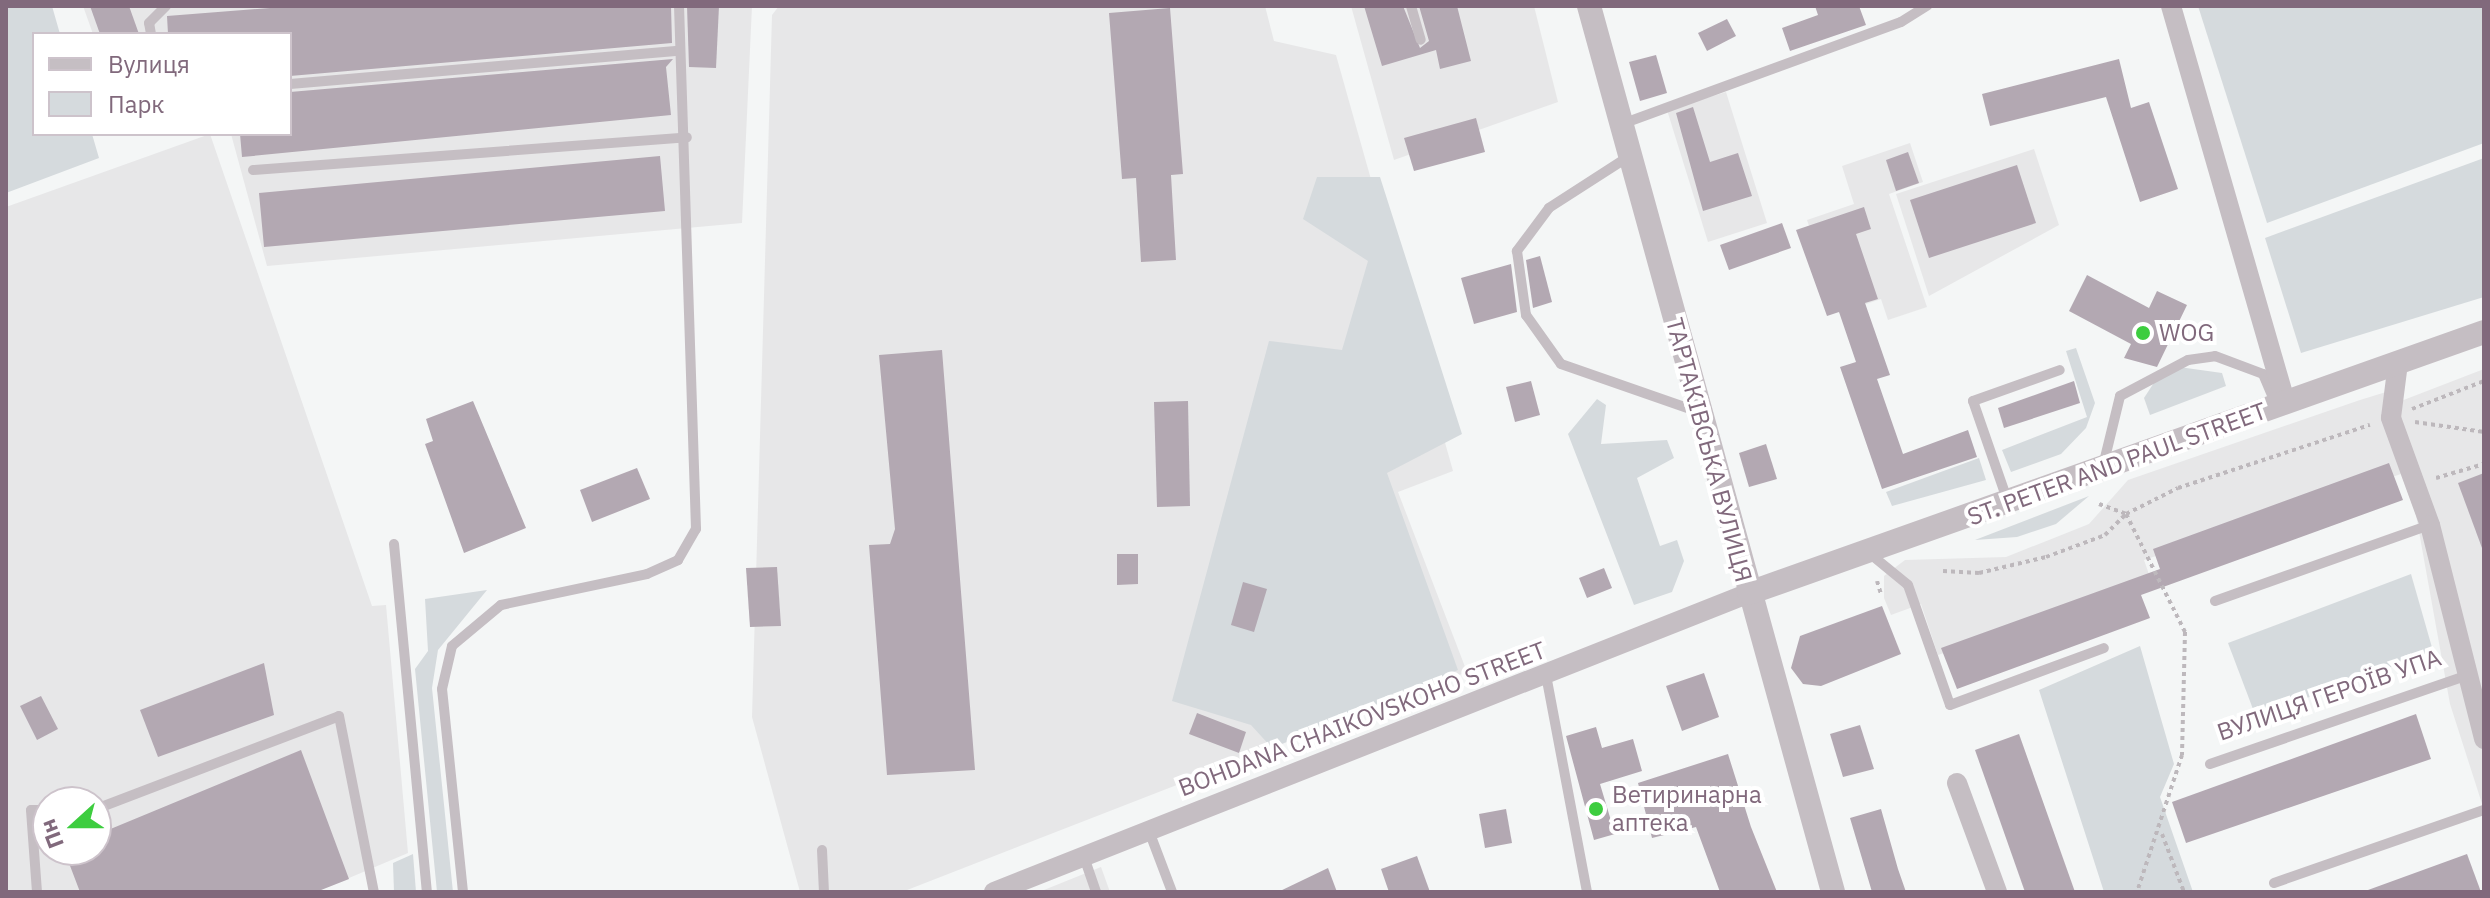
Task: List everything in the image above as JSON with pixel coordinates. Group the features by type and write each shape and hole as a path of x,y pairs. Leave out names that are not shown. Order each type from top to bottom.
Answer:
{"street":[{"name":"ТАРТАКІВСЬКА ВУЛИЦЯ","path":"1589,6 1628,157 1833,892"},
{"path":"2171,6 2281,403"},
{"name":"ST. PETER AND PAUL STREET","path":"1749,593 2009,504 2484,332"},
{"name":"ВУЛИЦЯ ГЕРОЇВ УПА","path":"2398,363 2391,418 2418,484 2430,525 2465,676 2484,739"},
{"name":"BOHDANA CHAIKOVSKOHO STREET","path":"994,892 1749,593"},
{"path":"1957,783 1997,892"}],"lane":[{"path":"151,32 149,23 166,6"},
{"path":"463,892 442,689 452,646 501,605 647,574 678,560 696,529 687,137 676,51 679,6"},
{"path":"1411,6 1421,40"},
{"path":"1620,125 1901,22 1927,6"},
{"path":"292,84 676,51"},
{"path":"253,170 687,137"},
{"path":"1628,157 1549,208 1517,251 1526,315 1561,364 1699,412"},
{"path":"2103,470 2120,396 2188,360 2215,356 2263,374 2281,403"},
{"path":"2009,504 1973,401 2060,370"},
{"path":"2215,601 2430,525"},
{"path":"394,544 427,892"},
{"path":"1869,553 1908,585 1950,705 2104,648"},
{"path":"1546,675 1587,892"},
{"name":"ВУЛИЦЯ ГЕРОЇВ УПА","path":"2210,764 2465,676"},
{"path":"112,803 339,716 374,892"},
{"path":"2274,883 2484,810"},
{"path":"1149,831 1172,892"},
{"path":"822,850 824,892"},
{"path":"1084,857 1096,892"},
{"path":"35,866 37,892"}],"path":[{"path":"1943,571 1979,573 2046,557 2105,535 2126,514 2178,488 2391,418 2484,381"},
{"path":"2391,418 2484,432"},
{"path":"2418,484 2484,464"},
{"path":"2099,504 2126,514 2185,632 2188,706 2162,833 2137,892"},
{"path":"2162,833 2184,892"}],"shaded area":[{"path":"83,6 752,6 742,223 267,266 232,136 292,136 292,32 92,32"},
{"path":"779,6 1265,6 1274,41 1336,55 1453,471 1398,492 1467,672 902,892 800,892 752,717 772,15"},
{"path":"1351,6 1534,6 1558,102 1394,160"},
{"path":"1726,92 1767,223 1708,242 1667,110"},
{"path":"204,136 211,136 372,606 386,605 408,853 316,892 6,892 6,207"},
{"path":"1910,143 1923,182 1889,194 1927,307 1888,320 1881,299 1839,313 1807,220 1854,204 1842,166"},
{"path":"2034,149 2059,225 1929,296 1896,194"},
{"path":"2484,369 2484,810 2450,704 2416,515 2401,474 2144,560 2152,583 1938,655 1921,604 1891,615 1884,598 1884,576 1905,560 2006,557 2089,524 2128,480 2360,400 2386,392 2401,401"},
{"path":"1101,867 1110,892 1039,892"}],"green space":[{"path":"6,6 52,6 59,32 32,32 32,136 93,136 99,158 6,193"},
{"path":"2198,6 2484,6 2484,143 2267,223"},
{"path":"2484,158 2484,297 2301,353 2265,238"},
{"path":"1317,177 1380,177 1462,434 1387,473 1458,670 1272,748 1251,725 1172,701 1269,341 1342,350 1368,261 1303,219"},
{"path":"2076,348 2095,403 2086,428 2061,454 2011,472 2002,450 2087,417 2066,351"},
{"path":"2179,367 2222,373 2226,386 2150,415 2144,398 2157,378"},
{"path":"1597,399 1606,405 1601,444 1667,440 1674,458 1637,478 1660,546 1677,540 1684,561 1672,592 1634,605 1568,434"},
{"path":"1979,458 1986,480 1892,506 1886,492"},
{"path":"2089,496 2056,524 2017,537 1975,540"},
{"path":"2411,574 2433,651 2256,717 2228,643"},
{"path":"487,590 438,650 432,688 453,892 437,892 415,669 428,651 425,599"},
{"path":"2140,646 2174,764 2160,797 2193,892 2104,892 2039,690"},
{"path":"413,854 416,892 394,892 393,863"}],"building":[{"path":"90,6 129,6 138,32 99,32"},
{"path":"296,6 671,6 672,43 292,76 292,32 168,32 167,16"},
{"path":"687,6 719,6 716,68 689,67"},
{"path":"1364,6 1403,6 1420,48 1429,41 1419,6 1457,6 1471,61 1440,69 1436,50 1382,66"},
{"path":"1815,6 1859,6 1866,25 1790,51 1782,28 1818,15"},
{"path":"1170,8 1183,174 1171,175 1176,260 1141,262 1136,178 1122,179 1109,13"},
{"path":"1727,19 1736,36 1707,51 1698,33"},
{"path":"1656,55 1667,93 1640,101 1629,62"},
{"path":"673,59 666,67 671,115 242,157 240,136 292,136 292,92"},
{"path":"2119,59 2131,108 2149,102 2178,189 2140,202 2106,97 1990,126 1982,94"},
{"path":"1693,107 1710,162 1738,153 1752,196 1703,211 1676,113"},
{"path":"1476,118 1485,152 1414,171 1404,138"},
{"path":"1908,152 1919,183 1896,191 1886,160"},
{"path":"660,156 665,211 264,247 259,193"},
{"path":"2017,165 2036,223 1929,258 1910,200"},
{"path":"1864,207 1871,229 1856,234 1878,299 1865,303 1890,375 1877,379 1903,454 1968,430 1977,457 1882,489 1840,367 1856,362 1839,312 1827,316 1796,230"},
{"path":"1782,223 1791,248 1729,270 1720,245"},
{"path":"1540,256 1552,302 1533,308 1526,260"},
{"path":"1511,264 1517,312 1474,324 1461,278"},
{"name":"WOG","path":"2087,275 2149,308 2157,291 2187,305 2157,367 2124,358 2131,344 2069,311"},
{"path":"942,350 975,770 887,775 869,545 890,544 895,529 879,355"},
{"path":"1531,381 1540,415 1515,422 1506,387"},
{"path":"2074,381 2080,403 2004,428 1998,408"},
{"path":"473,401 526,528 464,553 425,444 433,441 426,419"},
{"path":"1188,401 1190,506 1157,507 1154,402"},
{"path":"1766,444 1777,479 1749,487 1739,453"},
{"path":"2389,463 2403,500 2141,595 2150,618 1957,689 1941,648 2160,569 2153,549"},
{"path":"637,468 650,499 592,522 580,490"},
{"path":"2484,473 2484,548 2482,548 2458,483"},
{"path":"1117,554 1138,554 1138,584 1117,585"},
{"path":"777,567 781,626 750,627 746,568"},
{"path":"1604,568 1612,588 1587,598 1579,578"},
{"path":"1243,582 1267,589 1254,632 1231,625"},
{"path":"1882,606 1901,654 1821,686 1803,684 1791,668 1800,636"},
{"path":"264,663 274,715 158,757 140,710"},
{"path":"1704,673 1719,717 1682,731 1666,686"},
{"path":"41,696 58,729 37,740 20,706"},
{"path":"1197,713 1246,732 1239,753 1189,734"},
{"path":"2416,714 2431,759 2186,843 2172,802"},
{"path":"1860,725 1874,769 1843,777 1830,734"},
{"name":"Ветиринарна аптека","path":"1596,727 1602,748 1633,739 1642,771 1600,784 1615,834 1594,840 1566,736"},
{"path":"2019,734 2075,892 2025,892 1975,750"},
{"path":"301,750 349,879 316,892 80,892 70,866 112,866 112,828"},
{"path":"1728,754 1751,827 1777,892 1720,892 1696,827 1652,838 1638,783"},
{"path":"1506,809 1512,843 1485,848 1479,814"},
{"path":"1881,809 1906,892 1872,892 1850,818"},
{"path":"2467,854 2481,892 2368,890"},
{"path":"1417,856 1430,892 1389,892 1381,869"},
{"path":"1328,868 1337,892 1278,892"}],"place":[{"name":"WOG","path":"2143,333"},
{"name":"Ветиринарна аптека","path":"1596,809"}]}
